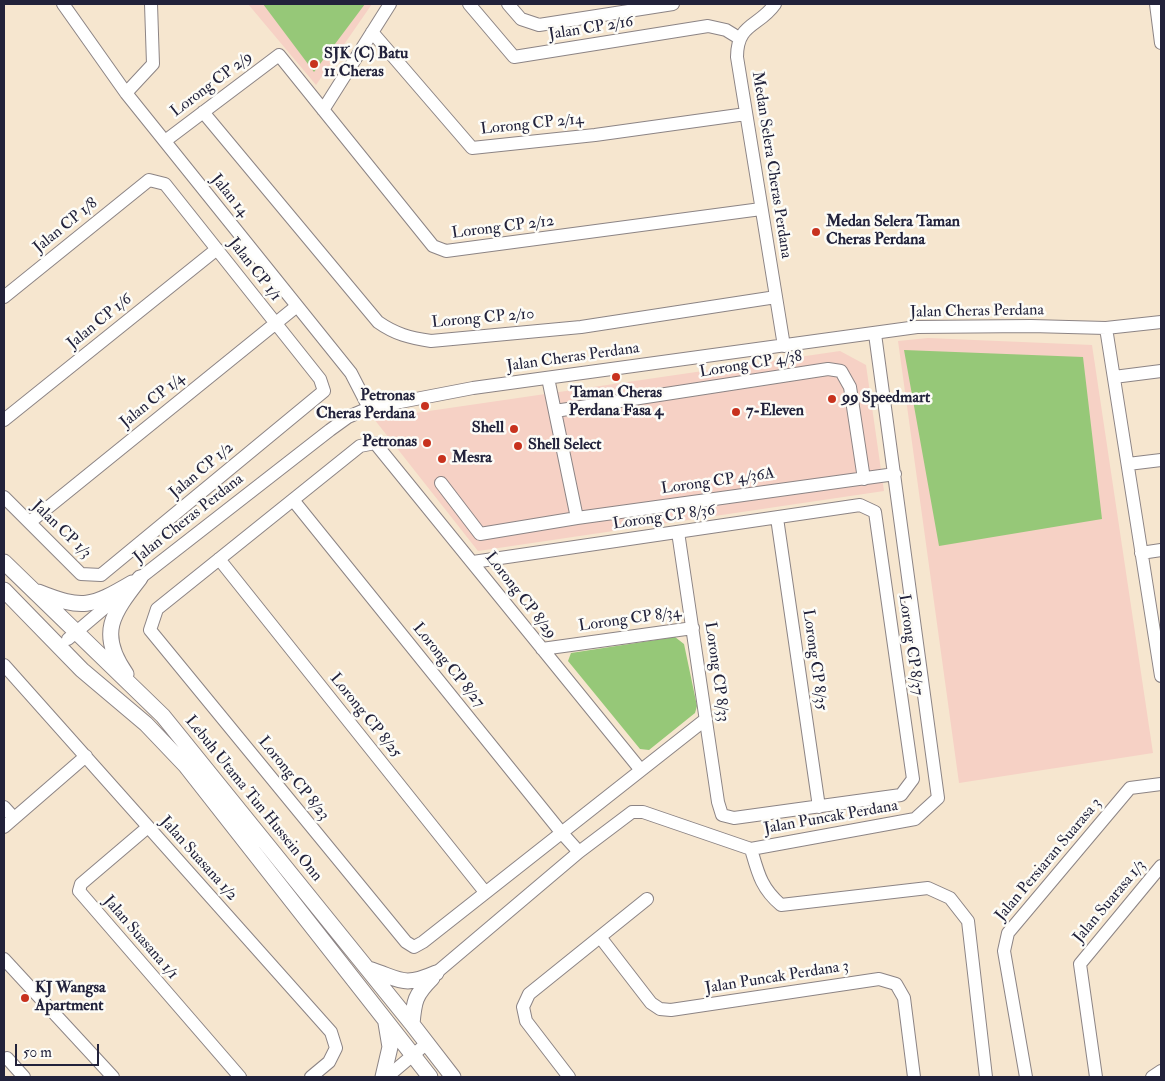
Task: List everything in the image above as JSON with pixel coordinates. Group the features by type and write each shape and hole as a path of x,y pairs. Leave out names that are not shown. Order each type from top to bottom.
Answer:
{"main road":[{"name":"Lebuh Utama Tun Hussein Onn","path":"4,562 32,590 72,636 138,690 184,740 412,1024 452,1077"},
{"path":"32,590 78,605 94,603 108,597 140,578"},
{"path":"138,690 123,670 112,647 109,633 116,610 140,578"},
{"path":"6,592 27,606 56,635 72,636 70,648 104,682 107,689"},
{"name":"Lebuh Utama Tun Hussein Onn","path":"6,592 82,670 107,689 146,724 186,766 430,1077"},
{"path":"368,969 404,983 416,982 436,974"},
{"path":"412,1024 414,1003 418,992 436,974"},
{"path":"383,1077 390,1047 384,1019"}],"street":[{"name":"Jalan 14","path":"63,4 126,93 351,373 369,408"},
{"path":"126,93 153,64 152,4"},
{"path":"324,110 390,4"},
{"name":"Jalan CP 2/16","path":"469,4 514,57 708,26 726,30 739,38"},
{"path":"508,4 521,19 539,25 673,4"},
{"path":"739,38 746,28 765,16 775,4"},
{"path":"1156,4 1161,43"},
{"name":"Lorong CP 2/14","path":"372,32 472,148 594,135 746,114"},
{"name":"Medan Selera Cheras Perdana","path":"739,38 737,57 784,346"},
{"name":"Lorong CP 2/12","path":"278,55 433,246 446,251 762,208"},
{"name":"Lorong CP 2/9","path":"165,141 278,55"},
{"name":"Lorong CP 2/10","path":"203,112 378,322 392,332 408,338 432,342 580,327 776,297"},
{"name":"Jalan CP 1/1","path":"149,180 165,184 320,379 324,391"},
{"name":"Jalan CP 1/8","path":"4,297 149,180"},
{"name":"Jalan CP 1/6","path":"4,420 217,249"},
{"name":"Jalan CP 1/4","path":"30,522 297,306"},
{"name":"Jalan Cheras Perdana","path":"72,636 140,578 330,430 348,417 369,408 473,388 917,327 1031,326 1106,328 1161,322"},
{"path":"1106,328 1141,553 1159,644 1161,676"},
{"name":"Jalan Puncak Perdana","path":"436,974 579,852 632,812 638,812 751,849 916,819 938,798 875,334"},
{"name":"Lorong CP 4/38","path":"555,411 828,369 841,371 850,387 864,479"},
{"path":"1114,377 1161,371"},
{"path":"548,378 577,518"},
{"name":"Jalan CP 1/2","path":"102,575 324,391"},
{"name":"Lorong CP 8/29","path":"293,500 360,446 375,443 640,769"},
{"path":"1128,464 1161,460"},
{"name":"Lorong CP 4/36A","path":"441,483 480,534 577,518 895,474"},
{"name":"Jalan CP 1/3","path":"4,497 81,574 102,575"},
{"path":"219,559 293,500"},
{"name":"Lorong CP 8/27","path":"293,500 579,852"},
{"name":"Lorong CP 8/36","path":"473,562 860,505"},
{"name":"Lorong CP 8/37","path":"819,807 901,795 913,779 876,512 860,505"},
{"name":"Lorong CP 8/35","path":"777,518 819,807"},
{"name":"Lorong CP 8/33","path":"678,532 718,802 722,816 734,818 819,807"},
{"path":"1141,553 1161,550"},
{"name":"Lorong CP 8/23","path":"219,559 158,609 150,630 406,942 414,947 423,942 485,892"},
{"name":"Lorong CP 8/25","path":"219,559 485,892"},
{"name":"Lorong CP 8/34","path":"542,648 693,628"},
{"name":"Jalan Suasana 1/2","path":"4,665 331,1032 336,1048 329,1062 311,1077"},
{"path":"485,892 706,719"},
{"path":"4,827 86,756"},
{"name":"Jalan Persiaran Suarasa 3","path":"1026,1077 1004,950 1008,932 1130,788 1161,784"},
{"path":"4,807 14,818"},
{"name":"Jalan Suasana 1/1","path":"148,827 81,884 78,891 240,1077"},
{"path":"751,849 758,875 767,893 781,904 928,888 950,898 968,921 986,1077"},
{"name":"Jalan Suarasa 1/3","path":"1096,1077 1080,964 1161,866"},
{"path":"569,1077 526,1021 523,1007 529,994 647,899"},
{"name":"Jalan Puncak Perdana 3","path":"600,937 652,1003 660,1009 671,1010 879,978 896,984 904,998 914,1077"},
{"path":"4,959 113,1077"},
{"path":"386,1077 426,1044"},
{"path":"7,1058 24,1077"},
{"path":"1152,1077 1161,1071"}],"shaded area":[{"name":"SJK (C) Batu 11 Cheras","path":"248,4 372,4 316,85"},
{"path":"928,338 1092,345 1153,753 959,783 898,341"},
{"path":"840,351 866,365 884,491 478,551 374,419"}],"green space":[{"name":"SJK (C) Batu 11 Cheras","path":"263,4 365,4 314,72"},
{"path":"904,350 1083,357 1102,519 939,546"},
{"path":"675,637 684,644 697,706 695,713 649,750 640,749 568,661 571,653"}],"place":[{"name":"SJK (C) Batu 11 Cheras","path":"314,64"},
{"name":"Medan Selera Taman Cheras Perdana","path":"816,232"},
{"name":"Taman Cheras Perdana Fasa 4","path":"616,377"},
{"name":"99 Speedmart","path":"832,399"},
{"name":"Petronas Cheras Perdana","path":"425,406"},
{"name":"7-Eleven","path":"736,412"},
{"name":"Shell","path":"514,429"},
{"name":"Petronas","path":"427,443"},
{"name":"Shell Select","path":"518,446"},
{"name":"Mesra","path":"442,459"},
{"name":"KJ Wangsa Apartment","path":"25,998"}]}
